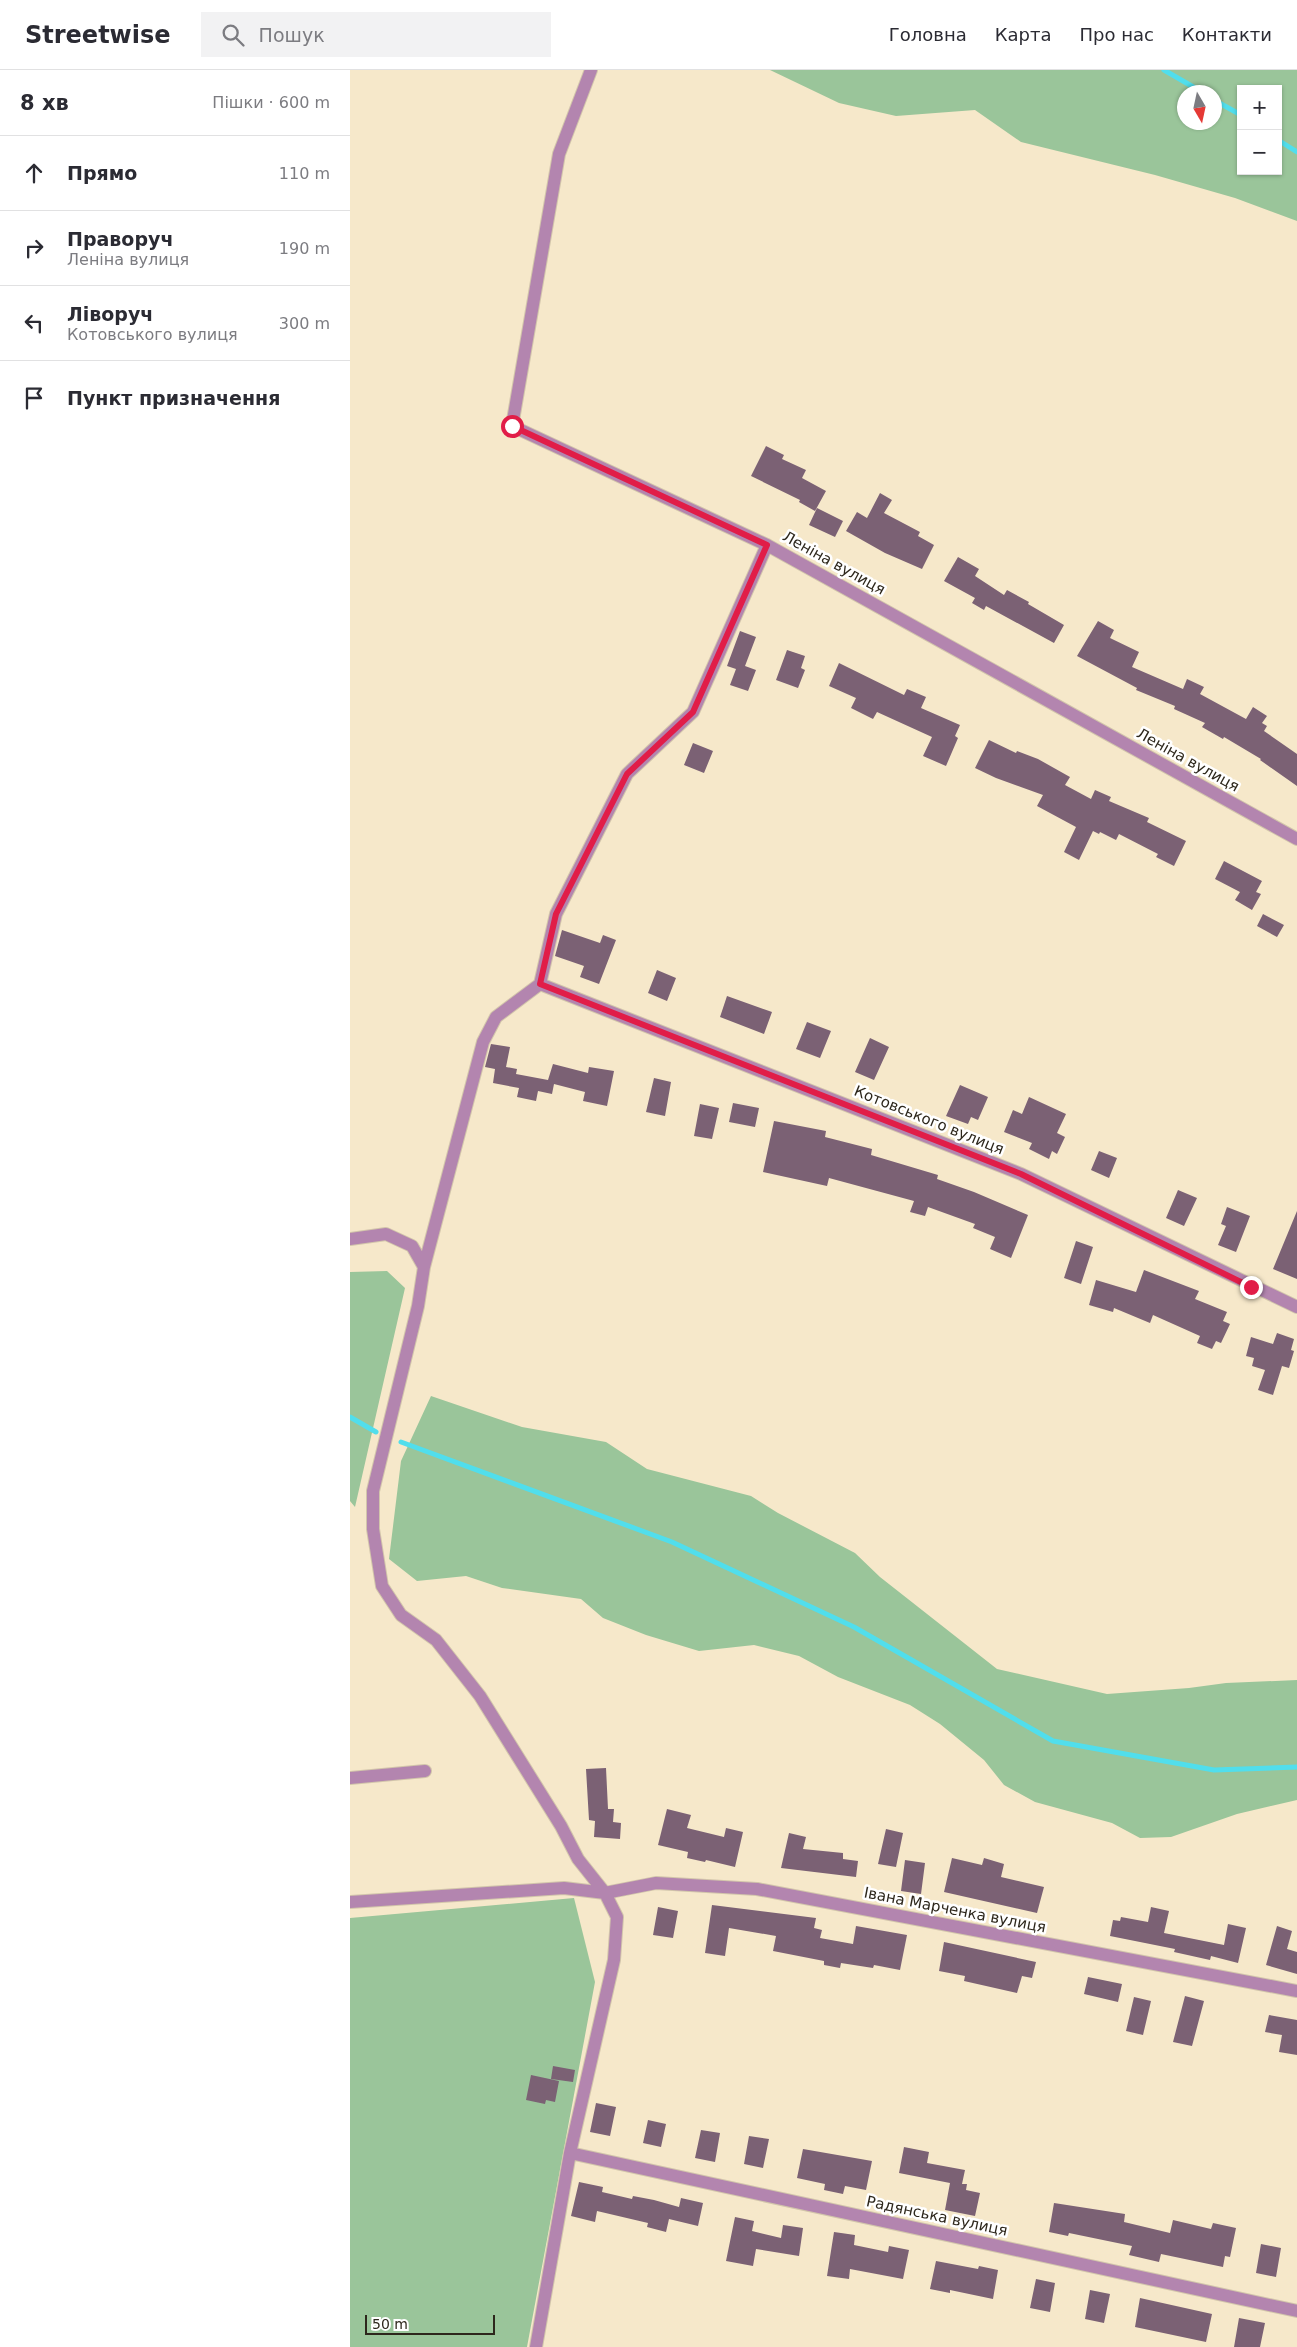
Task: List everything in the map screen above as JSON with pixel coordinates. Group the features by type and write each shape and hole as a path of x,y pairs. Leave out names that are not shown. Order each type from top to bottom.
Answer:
{"street":[{"path":"590,70 559,154 512,426 767,545"},
{"name":"Леніна вулиця","path":"540,984 556,914 627,774 693,712 767,545 1297,838"},
{"path":"536,2347 570,2153 614,1960 617,1917 605,1893 578,1859 561,1826 480,1696 436,1640 401,1615 382,1586 373,1529 374,1491 418,1306 424,1267 483,1042 496,1017 540,984"},
{"name":"Котовського вулиця","path":"540,984 1021,1174 1297,1307"},
{"path":"350,1239 386,1234 412,1246 424,1267"},
{"path":"350,1778 425,1771"},
{"name":"Івана Марченка вулиця","path":"350,1902 564,1888 605,1893 656,1883 757,1889 1297,1990"},
{"name":"Радянська вулиця","path":"570,2153 1297,2312"}],"green space":[{"path":"770,70 1297,70 1297,221 1235,198 1155,175 1021,142 975,110 896,116 839,103"},
{"path":"387,1271 405,1288 355,1507 350,1501 350,1272"},
{"path":"431,1396 522,1427 606,1442 647,1469 751,1496 778,1513 855,1553 880,1577 997,1669 1107,1694 1189,1688 1226,1683 1297,1680 1297,1800 1237,1814 1171,1837 1140,1838 1112,1823 1035,1802 1004,1785 984,1760 940,1724 910,1705 838,1677 799,1656 754,1645 699,1651 646,1635 603,1618 581,1599 502,1588 466,1576 417,1581 389,1559 401,1461"},
{"path":"574,1898 595,1982 527,2347 350,2347 350,1918"}],"building":[{"path":"766,446 784,455 782,459 806,470 802,478 826,491 815,511 799,502 800,500 751,476"},
{"path":"880,493 892,500 884,513 920,532 918,536 934,545 922,569 885,553 846,531 857,512 867,518"},
{"path":"817,508 843,521 835,537 809,525"},
{"path":"958,557 979,569 975,576 1004,595 1007,590 1064,625 1054,643 986,606 984,610 972,603 975,598 944,581"},
{"path":"1098,621 1114,630 1110,638 1139,652 1132,667 1183,689 1187,679 1204,687 1200,694 1246,719 1253,707 1267,716 1262,723 1267,726 1264,731 1297,754 1297,786 1261,759 1224,737 1223,739 1202,727 1205,723 1174,709 1175,706 1136,690 1137,688 1077,656"},
{"path":"740,631 756,637 745,666 756,670 748,691 730,685 736,669 727,666"},
{"path":"787,650 805,656 801,668 805,670 798,688 776,680"},
{"path":"839,663 904,695 907,689 926,697 921,708 960,725 955,736 958,738 946,766 923,756 932,737 877,712 873,719 851,708 856,698 829,686"},
{"path":"989,740 1016,753 1017,751 1038,759 1070,777 1065,785 1091,799 1095,790 1111,797 1109,801 1149,818 1147,822 1186,841 1174,866 1156,857 1158,854 1119,834 1116,840 1100,832 1099,834 1093,831 1079,860 1064,852 1076,827 1037,806 1043,795 996,778 975,768"},
{"path":"693,743 713,751 704,773 684,765"},
{"path":"1224,861 1262,881 1256,892 1261,894 1252,910 1235,900 1240,892 1215,879"},
{"path":"1263,914 1284,925 1277,937 1257,926"},
{"path":"562,930 600,943 603,935 616,940 599,984 580,977 584,966 555,956"},
{"path":"657,970 676,978 667,1001 648,993"},
{"path":"727,996 772,1012 764,1034 720,1017"},
{"path":"807,1022 831,1031 820,1058 796,1049"},
{"path":"870,1038 889,1047 874,1080 855,1072"},
{"path":"491,1044 510,1047 506,1067 517,1069 516,1074 548,1080 553,1064 588,1073 589,1067 614,1071 607,1106 583,1101 585,1092 554,1084 552,1094 538,1091 536,1101 517,1097 519,1088 493,1083 495,1069 485,1067"},
{"path":"654,1078 671,1082 665,1116 646,1112"},
{"path":"960,1085 988,1097 978,1120 971,1117 968,1124 946,1116"},
{"path":"1029,1097 1066,1114 1057,1133 1065,1137 1057,1154 1052,1151 1049,1159 1029,1149 1032,1143 1004,1132 1013,1110 1022,1114"},
{"path":"733,1103 759,1108 755,1127 729,1122"},
{"path":"700,1104 719,1108 712,1139 694,1136"},
{"path":"774,1121 826,1131 825,1137 872,1149 871,1155 938,1175 937,1179 974,1192 1028,1215 1011,1258 990,1249 995,1237 973,1228 975,1224 928,1207 925,1216 910,1212 914,1201 829,1178 827,1186 763,1172"},
{"path":"1099,1151 1117,1158 1109,1178 1091,1170"},
{"path":"1178,1190 1197,1198 1184,1226 1166,1218"},
{"path":"1227,1207 1250,1216 1236,1252 1218,1245 1226,1226 1221,1224"},
{"path":"1297,1211 1297,1279 1273,1269"},
{"path":"1076,1241 1093,1247 1081,1284 1064,1278"},
{"path":"1144,1270 1199,1291 1195,1299 1227,1312 1223,1321 1230,1324 1221,1343 1216,1341 1212,1349 1197,1343 1200,1336 1153,1315 1150,1323 1114,1308 1113,1312 1089,1305 1096,1280 1136,1292"},
{"path":"1277,1333 1294,1339 1291,1350 1294,1351 1289,1368 1282,1366 1273,1395 1258,1390 1265,1370 1252,1366 1254,1358 1246,1356 1251,1337 1273,1344"},
{"path":"606,1768 608,1809 614,1809 613,1822 621,1823 620,1839 594,1837 595,1821 589,1820 586,1769"},
{"path":"667,1809 691,1815 687,1828 724,1837 726,1828 743,1832 735,1867 706,1860 705,1862 687,1858 688,1852 658,1845"},
{"path":"886,1829 903,1833 896,1867 878,1864"},
{"path":"789,1833 806,1837 803,1849 843,1853 843,1859 858,1861 856,1877 781,1868"},
{"path":"952,1858 982,1865 984,1858 1004,1864 1001,1877 1044,1887 1037,1913 944,1892"},
{"path":"905,1860 925,1863 921,1894 901,1891"},
{"path":"712,1905 816,1918 814,1928 822,1930 820,1938 853,1944 856,1926 907,1935 900,1970 874,1965 873,1968 841,1963 840,1968 824,1965 824,1961 773,1951 776,1936 729,1928 725,1956 705,1953"},
{"path":"658,1907 678,1911 673,1938 653,1935"},
{"path":"1151,1907 1169,1911 1164,1933 1224,1945 1228,1924 1246,1928 1238,1963 1211,1956 1210,1960 1174,1952 1175,1949 1110,1936 1113,1920 1120,1921 1121,1917 1148,1922"},
{"path":"1277,1926 1292,1931 1287,1949 1297,1952 1297,1974 1266,1965"},
{"path":"944,1942 1036,1962 1032,1978 1022,1976 1017,1993 964,1981 965,1976 939,1971"},
{"path":"1088,1977 1122,1984 1118,2002 1084,1994"},
{"path":"1185,1996 1204,2001 1192,2046 1173,2042"},
{"path":"1134,1997 1151,2001 1143,2035 1126,2031"},
{"path":"1269,2015 1297,2020 1297,2055 1279,2052 1282,2035 1265,2032"},
{"path":"553,2066 575,2070 573,2082 551,2079"},
{"path":"531,2075 559,2081 555,2102 546,2100 545,2104 526,2100"},
{"path":"596,2103 616,2107 610,2136 590,2132"},
{"path":"648,2120 666,2124 661,2147 643,2143"},
{"path":"701,2130 720,2133 715,2162 695,2158"},
{"path":"749,2136 769,2139 763,2168 744,2164"},
{"path":"904,2147 929,2152 927,2163 965,2170 962,2184 967,2184 966,2190 980,2193 975,2216 945,2210 950,2183 899,2173"},
{"path":"803,2149 872,2161 866,2190 845,2186 843,2194 824,2190 825,2184 797,2178"},
{"path":"579,2182 603,2187 602,2192 632,2199 633,2196 654,2200 679,2207 681,2198 703,2203 698,2226 669,2219 666,2232 647,2227 648,2223 597,2211 595,2222 571,2216"},
{"path":"1054,2203 1125,2214 1124,2222 1170,2233 1173,2220 1211,2229 1213,2223 1236,2228 1230,2257 1225,2256 1223,2267 1161,2254 1159,2262 1129,2255 1132,2246 1069,2233 1068,2236 1049,2232"},
{"path":"735,2217 754,2221 752,2231 781,2238 783,2225 803,2228 799,2256 756,2249 753,2266 726,2261"},
{"path":"834,2232 855,2235 854,2245 888,2252 889,2246 909,2250 903,2279 850,2269 849,2279 827,2276"},
{"path":"1261,2244 1281,2248 1276,2277 1256,2273"},
{"path":"936,2261 978,2269 979,2266 998,2270 993,2299 950,2290 950,2293 930,2289"},
{"path":"1036,2279 1055,2283 1050,2312 1030,2308"},
{"path":"1090,2290 1110,2294 1104,2323 1085,2319"},
{"path":"1140,2298 1212,2314 1206,2342 1135,2327"},
{"path":"1239,2318 1265,2323 1260,2347 1234,2347"}],"waterway":[{"path":"1164,70 1190,85"},
{"path":"1222,104 1237,113"},
{"path":"1282,143 1297,152"},
{"path":"350,1417 376,1432"},
{"path":"401,1442 672,1542 854,1627 1053,1741 1214,1770 1297,1767"}],"route":[{"path":"512,426 767,545 693,712 627,774 556,914 540,984 1021,1174 1251,1287"}]}
